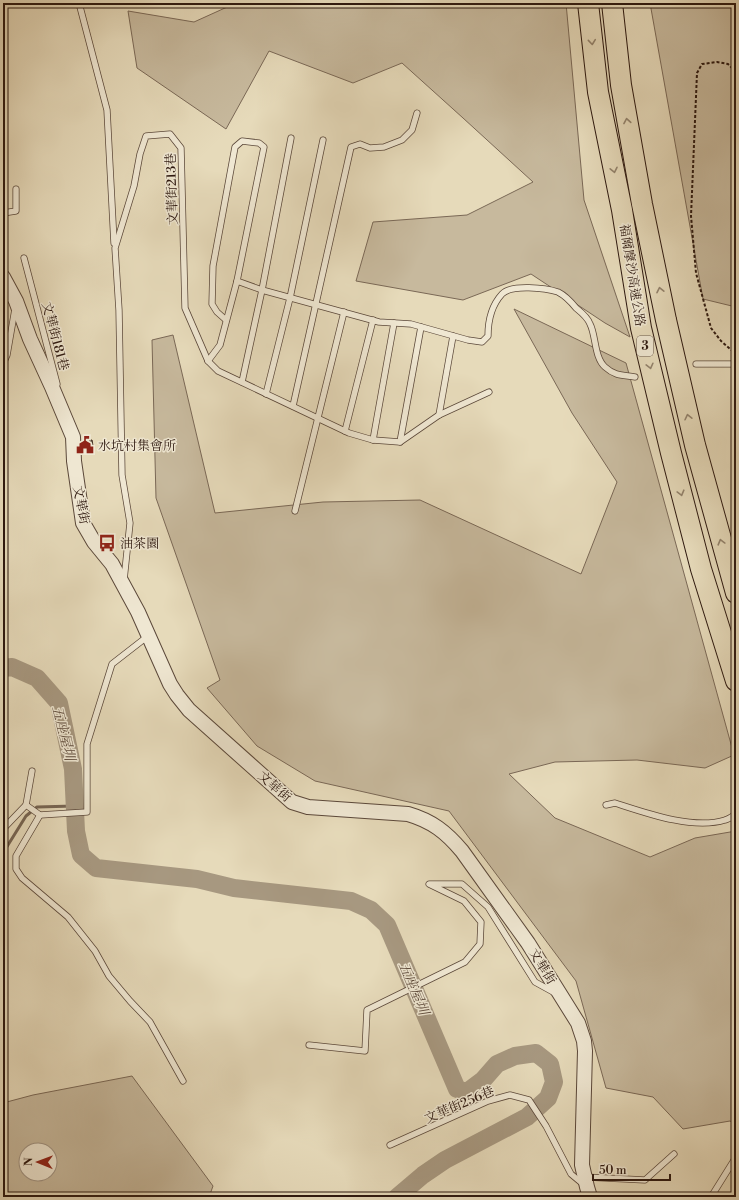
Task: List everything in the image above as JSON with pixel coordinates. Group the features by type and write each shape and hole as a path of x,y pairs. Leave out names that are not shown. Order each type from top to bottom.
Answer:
{"highway":[{"name":"福爾摩沙高速公路","path":"588,3 598,92 622,210 641,328 701,569 736,681"},
{"name":"福爾摩沙高速公路","path":"612,3 620,85 642,204 666,320 695,445 736,593"}],"street":[{"name":"文華街","path":"3,277 16,301 30,339 73,437 74,461 83,523 94,542 112,564 149,636 170,684 177,695 189,710 292,802 316,808 408,814 420,818 444,831 462,851 528,943 578,1023 584,1041 582,1165 587,1187"}],"lane":[{"path":"79,3 107,110 115,248"},
{"path":"293,406 351,147 360,144 370,148 384,147 402,140 412,130 417,113"},
{"name":"文華街213巷","path":"124,586 130,523 122,475 119,310 115,248 134,186 140,154 146,136 170,134 181,148 185,308 208,360 218,371 345,431 373,440 400,442"},
{"path":"242,382 262,290 291,138"},
{"path":"266,394 290,298 323,140"},
{"path":"208,360 220,345 237,281 264,147 259,143 242,142 235,147 213,266 212,304 216,312 226,320"},
{"path":"3,213 16,211 16,190"},
{"name":"文華街181巷","path":"24,258 66,419"},
{"path":"237,281 262,290 373,320 411,324 468,340 482,342 488,336 488,319 503,292 515,288 536,287 559,292 575,306 590,324 596,350 603,366 615,375 635,377"},
{"path":"3,364 7,355 16,301"},
{"path":"295,511 344,312"},
{"path":"345,431 373,320"},
{"path":"373,440 394,323"},
{"path":"400,442 421,327"},
{"path":"439,415 453,336"},
{"path":"696,364 736,364"},
{"path":"400,442 439,415 489,392"},
{"path":"28,806 40,815 87,812 87,744 112,664 149,636"},
{"path":"3,829 28,806 32,771"},
{"path":"606,805 615,803 669,819 693,822 726,820 736,814"},
{"path":"40,815 16,856 16,869 22,878 68,917 96,951 109,976 150,1022 183,1081"},
{"path":"309,1044 365,1051 367,1010 465,962 480,944 481,922 464,901 429,884 462,884 488,907 534,982 562,997"},
{"name":"文華街256巷","path":"390,1146 488,1101 510,1095 529,1100 546,1126 571,1174 587,1187"},
{"path":"587,1187 645,1180 674,1154"},
{"path":"711,1197 736,1157"}],"path":[{"path":"736,72 728,64 717,62 702,64 697,73 691,216 696,273 711,328 721,342 736,354"}],"shaded area":[{"path":"236,3 566,3 584,200 630,337 605,323 531,274 463,300 356,281 373,222 467,215 533,182 402,63 353,83 269,51 226,129 137,68 128,11 194,22"},
{"path":"650,3 736,3 736,307 703,299"},
{"path":"514,309 626,363 734,755 705,768 637,760 555,762 509,774 555,818 650,857 695,838 736,831 736,1124 730,1121 683,1129 653,1097 606,1088 576,981 449,811 315,781 257,746 207,688 220,680 156,498 152,340 173,335 215,513 323,502 420,500 581,574 617,482 572,413"},
{"path":"132,1076 213,1186 209,1197 3,1197 3,1103 33,1095"}],"building":[{"name":"水坑村集會所","path":"92,440 94,452 82,453 82,441"}],"waterway":[{"path":"37,3 46,6 46,3"},
{"name":"五座屋圳","path":"3,668 12,667 37,678 59,703 73,769 76,831 81,855 96,868 197,879 234,888 351,901 371,910 387,925 457,1089 467,1092 483,1080 497,1064 515,1056 536,1053 550,1064 554,1082 548,1098 527,1117 445,1160 423,1175 397,1197"},
{"name":"五座屋圳","path":"3,853 26,816 37,807 74,806"}],"place":[{"name":"水坑村集會所","path":"85,445"},
{"name":"油茶園","path":"107,543"}]}
